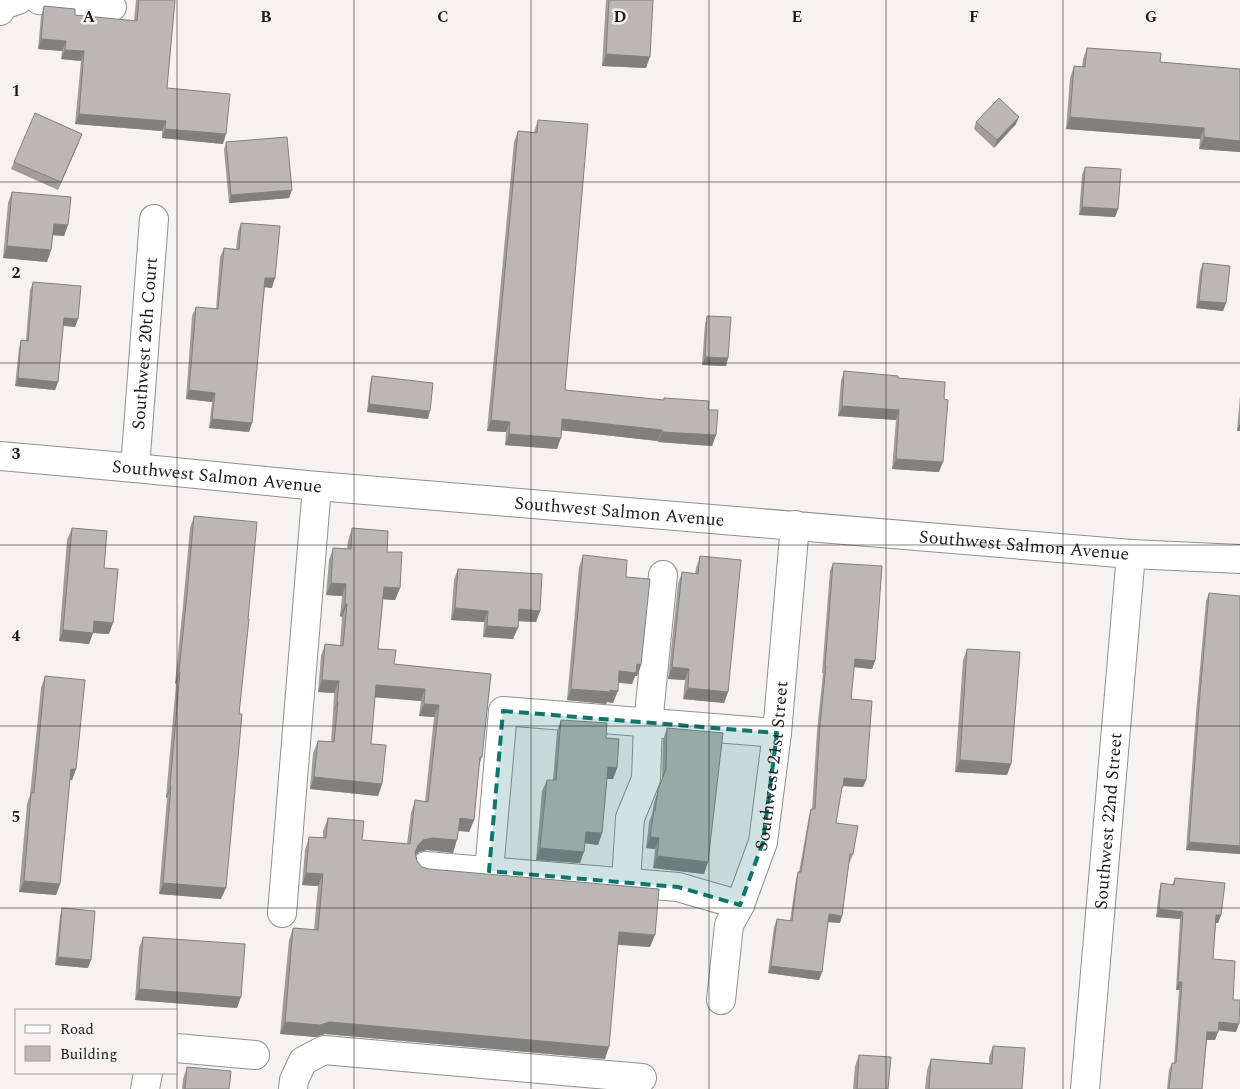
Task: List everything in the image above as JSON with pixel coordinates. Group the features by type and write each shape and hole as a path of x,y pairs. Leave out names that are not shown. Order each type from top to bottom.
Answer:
{"street":[{"path":"0,11 3,5 18,0"},
{"path":"39,0 112,7"},
{"name":"Southwest 20th Court","path":"135,468 154,219"},
{"name":"Southwest Salmon Avenue","path":"0,456 316,486 1131,554 1240,559"},
{"path":"282,913 316,486"},
{"name":"Southwest 21st Street","path":"721,1000 729,925 740,905 763,842 778,733 795,526"},
{"name":"Southwest 22nd Street","path":"1085,1089 1131,554"},
{"path":"626,882 630,818 646,779 648,724 663,575"},
{"path":"489,871 503,711 778,733"},
{"path":"426,866 678,887 740,905"},
{"path":"178,1048 255,1055"},
{"path":"293,1089 294,1080 304,1060 324,1050 642,1078"},
{"path":"145,1089 148,1074"}],"highlighted area":[{"path":"503,711 777,733 763,842 740,905 678,887 489,871"}],"building":[{"path":"139,0 175,0 167,88 230,94 226,134 165,129 166,121 79,114 84,51 65,50 66,41 41,39 44,6 75,9 75,15 137,21"},
{"path":"609,0 653,0 650,57 606,54"},
{"path":"1087,48 1161,53 1160,62 1240,69 1240,141 1204,137 1204,128 1070,117 1074,66 1085,67"},
{"path":"999,98 1019,117 997,140 976,122"},
{"path":"35,113 82,134 61,182 14,162"},
{"path":"538,120 588,124 565,390 664,400 664,398 709,401 708,410 718,410 716,435 662,432 662,430 562,419 561,438 509,434 510,422 491,420 518,131 537,133"},
{"path":"287,137 292,190 231,195 226,142"},
{"path":"1085,167 1121,169 1118,209 1082,207"},
{"path":"12,192 71,197 68,225 54,224 51,250 7,246"},
{"path":"241,223 280,226 275,278 265,278 252,423 212,419 215,393 189,390 196,307 218,309 224,248 239,250"},
{"path":"1203,263 1230,266 1226,303 1199,301"},
{"path":"33,282 81,286 78,319 64,318 58,382 18,378 21,340 28,341"},
{"path":"707,316 731,317 728,358 705,357"},
{"path":"844,371 945,382 944,399 948,400 943,462 896,459 899,410 842,406"},
{"path":"372,376 433,383 430,411 369,404"},
{"path":"194,516 257,522 239,714 242,714 226,888 163,883 179,672"},
{"path":"72,528 107,531 104,568 118,569 113,623 94,621 93,633 63,630"},
{"path":"352,528 388,531 387,552 402,552 400,588 384,587 378,649 396,650 394,664 491,674 474,820 460,818 457,840 432,838 423,840 415,852 417,861 422,867 659,889 655,935 619,932 609,1047 330,1022 320,1025 285,1022 293,928 318,930 323,874 306,873 309,837 326,838 328,818 364,821 362,840 410,844 415,800 428,802 439,705 424,704 425,689 376,685 371,744 386,745 382,784 314,777 318,741 334,742 338,702 339,681 322,680 325,644 343,646 347,604 345,604 346,584 331,583 333,548 351,549"},
{"path":"583,555 627,560 626,577 650,579 641,665 637,664 636,673 619,671 618,691 571,689"},
{"path":"700,556 741,560 728,692 688,688 689,669 672,667 682,572 698,574"},
{"path":"833,563 882,566 875,661 855,659 851,699 872,701 866,780 844,778 836,823 858,826 853,854 850,854 842,916 829,914 822,972 771,966 777,919 792,921 798,872 801,872 811,809 815,809"},
{"path":"458,569 542,574 540,611 519,609 518,628 487,626 488,611 455,608"},
{"path":"1209,593 1240,596 1240,846 1189,842"},
{"path":"967,649 1020,652 1011,764 960,760"},
{"path":"45,676 85,680 76,769 71,769 60,884 24,881 31,793 34,793"},
{"path":"561,720 607,723 606,738 619,739 617,768 608,767 602,833 586,832 584,852 540,848 547,780 556,780"},
{"path":"667,728 723,733 708,862 657,856 659,838 650,837 658,790 666,769"},
{"path":"1175,878 1225,883 1221,915 1216,915 1213,959 1235,961 1233,1000 1240,1000 1239,1024 1219,1022 1218,1032 1207,1032 1202,1089 1169,1089 1172,1063 1176,1063 1182,982 1178,982 1183,912 1159,909 1161,883 1174,885"},
{"path":"62,908 95,911 91,960 58,957"},
{"path":"143,937 245,944 241,997 139,989"},
{"path":"993,1046 1025,1048 1022,1089 929,1089 931,1059 992,1064"},
{"path":"859,1055 891,1057 888,1089 857,1089"},
{"path":"187,1067 231,1071 229,1089 185,1089"}]}
